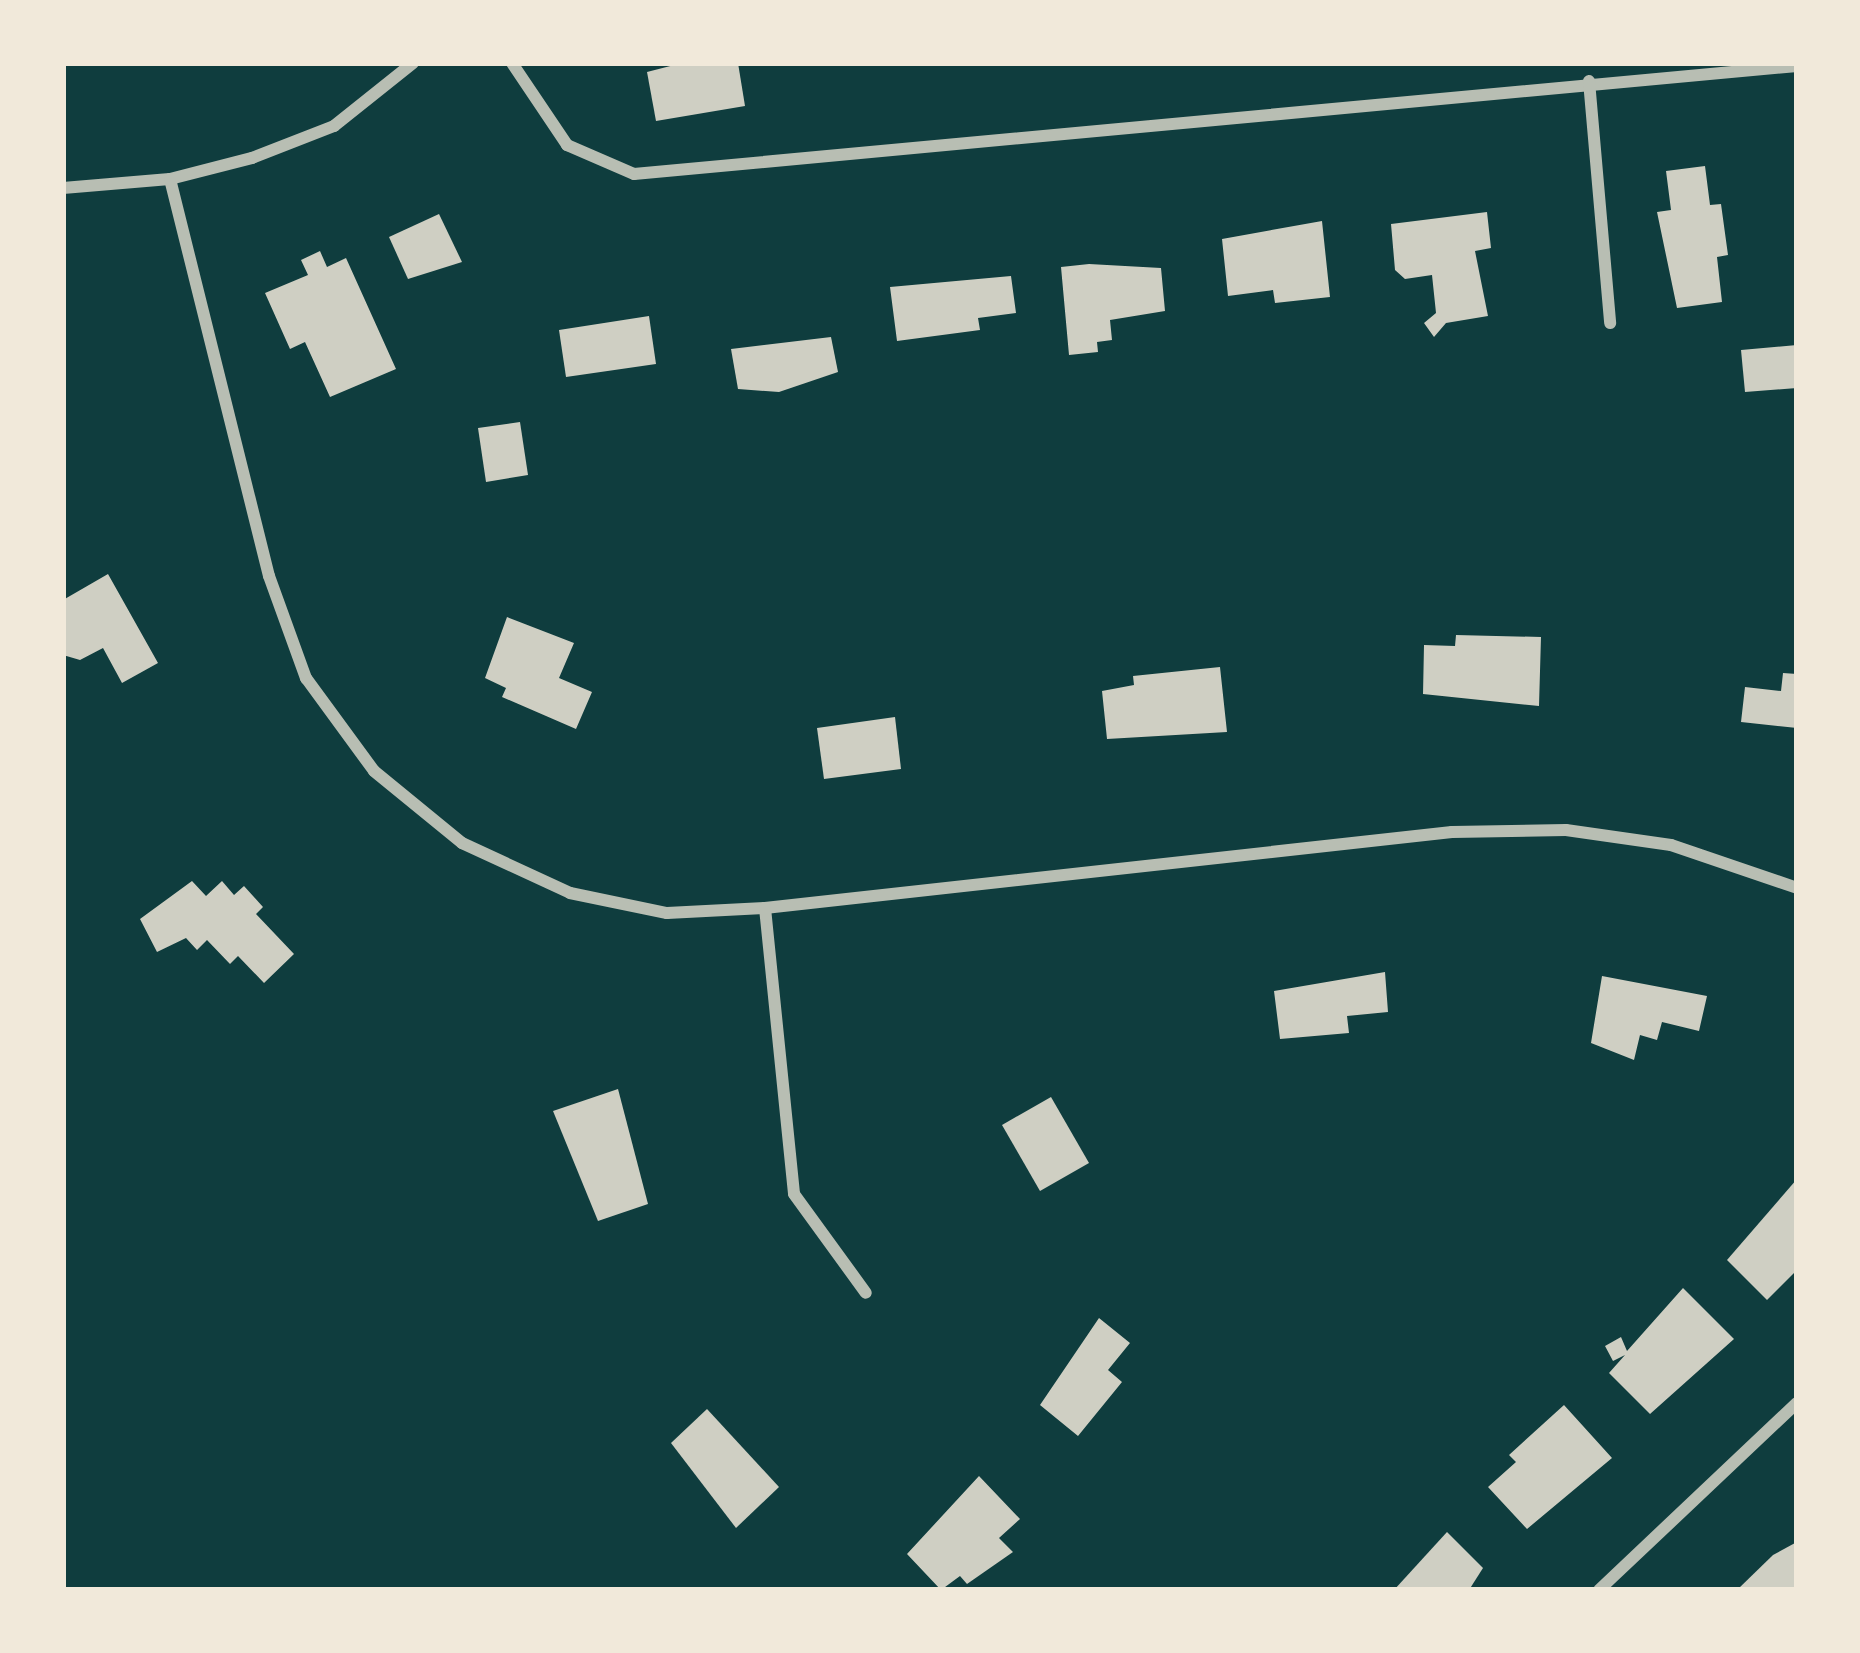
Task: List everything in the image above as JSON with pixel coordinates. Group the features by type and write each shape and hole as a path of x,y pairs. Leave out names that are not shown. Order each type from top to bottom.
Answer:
{"street":[{"path":"63,188 170,179 334,126 413,63"},
{"path":"512,63 567,145 634,174 1589,81 1797,66"},
{"path":"1589,81 1610,323"},
{"path":"170,179 269,576 306,678 374,771 462,843 570,893 668,913 765,908 1452,832 1543,830 1672,845 1797,888"},
{"path":"765,908 794,1194 866,1293"},
{"path":"1599,1590 1797,1403"}],"building":[{"path":"682,63 738,63 745,106 656,121 647,72"},
{"path":"1705,166 1710,205 1721,204 1728,255 1717,257 1722,302 1677,308 1657,212 1671,210 1666,171"},
{"path":"1487,212 1491,248 1475,251 1488,316 1446,323 1434,337 1424,323 1436,313 1432,275 1405,279 1395,270 1391,224"},
{"path":"439,214 462,262 408,279 389,237"},
{"path":"1322,221 1330,297 1275,303 1273,290 1228,296 1222,239"},
{"path":"320,251 327,267 346,258 396,369 330,397 305,342 290,349 265,293 308,275 301,260"},
{"path":"1061,267 1161,268 1165,311 1110,320 1112,340 1097,342 1098,352 1069,355"},
{"path":"1011,276 1016,313 978,318 980,330 897,341 890,287"},
{"path":"649,316 656,364 566,377 559,330"},
{"path":"831,337 838,372 779,392 738,389 731,349"},
{"path":"1797,345 1797,388 1745,392 1741,350"},
{"path":"520,422 528,475 486,482 478,428"},
{"path":"108,574 158,663 122,683 103,648 80,660 63,655 63,600"},
{"path":"507,617 574,643 559,678 592,692 576,729 502,697 506,688 485,678"},
{"path":"1456,635 1541,637 1539,706 1423,694 1424,645 1455,646"},
{"path":"1220,667 1227,732 1107,739 1102,691 1134,685 1133,676"},
{"path":"1783,673 1797,674 1797,728 1741,722 1745,687 1781,691"},
{"path":"895,717 901,769 824,779 817,728"},
{"path":"192,881 206,896 222,881 234,895 244,886 263,907 256,914 294,954 264,983 238,956 230,964 207,940 197,950 186,938 157,952 140,919"},
{"path":"1385,972 1388,1012 1347,1016 1349,1033 1280,1039 1274,991"},
{"path":"1602,976 1707,996 1699,1031 1662,1022 1657,1040 1640,1035 1634,1060 1591,1043"},
{"path":"618,1089 648,1204 598,1221 553,1111"},
{"path":"1051,1097 1089,1163 1040,1191 1002,1125"},
{"path":"1797,1179 1797,1270 1767,1300 1727,1260"},
{"path":"1683,1288 1734,1339 1650,1414 1609,1373 1625,1355 1613,1361 1605,1346 1621,1337 1627,1351"},
{"path":"1099,1318 1130,1343 1108,1370 1122,1382 1078,1436 1040,1405"},
{"path":"1564,1405 1612,1458 1527,1529 1488,1487 1516,1462 1509,1455"},
{"path":"707,1409 779,1487 736,1528 671,1443"},
{"path":"979,1476 1020,1519 999,1538 1013,1552 967,1584 960,1576 941,1590 907,1554"},
{"path":"1447,1532 1483,1568 1469,1590 1394,1590"},
{"path":"1795,1543 1797,1590 1737,1590 1773,1555"}]}
